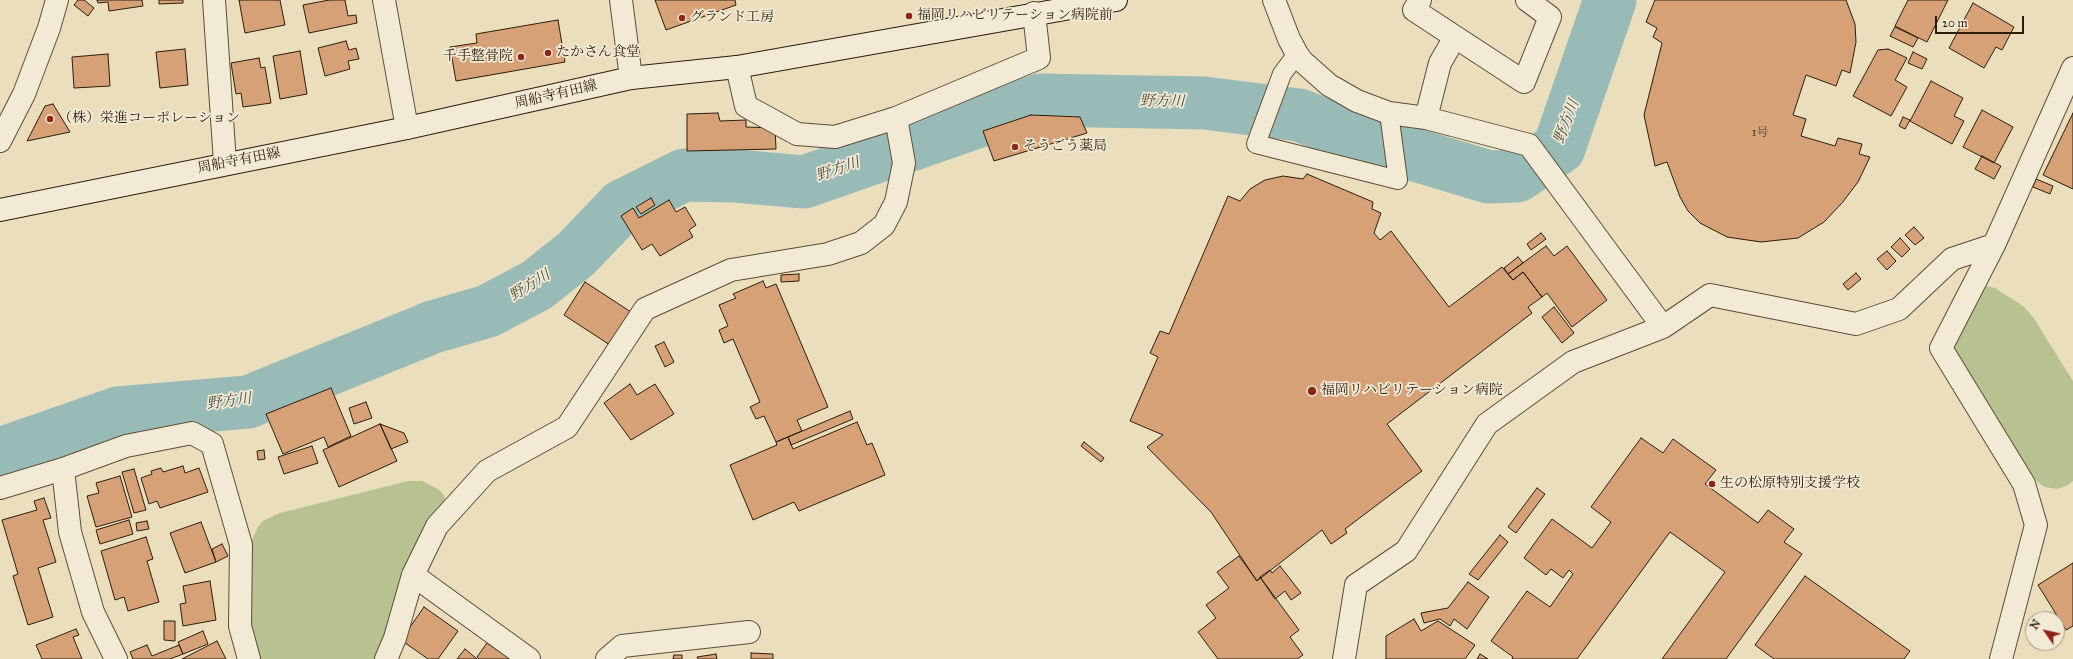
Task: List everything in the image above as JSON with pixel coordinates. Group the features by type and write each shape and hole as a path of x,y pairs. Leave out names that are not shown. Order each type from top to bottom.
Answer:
{"street":[{"path":"0,141 24,94 49,28 57,0"},
{"path":"214,0 225,163"},
{"path":"384,0 407,128"},
{"path":"621,0 631,78"},
{"name":"周船寺有田線","path":"0,210 225,163 407,128 631,78 737,67 1034,13 1116,0"},
{"path":"1274,0 1289,39 1302,61 1329,85 1357,101 1389,113 1426,118 1529,144 1664,327"},
{"path":"1420,0 1414,10 1524,82 1550,17 1527,0"},
{"path":"737,67 746,106 797,134 835,137 896,118 1039,58 1034,13"},
{"path":"1426,118 1440,64 1455,37"},
{"path":"2001,659 2036,525 2024,484 1941,348 1994,244 2073,68"},
{"path":"386,659 395,638 413,575 437,526 487,470 567,427 645,309 730,270 828,254 861,243 884,225 896,202 904,163 896,118"},
{"path":"1344,659 1356,585 1406,551 1487,424 1573,362 1664,327 1710,295 1856,324 1899,309 1952,259 1994,244"},
{"path":"0,488 63,469 126,446 192,433 212,444 242,545 240,626 249,659"},
{"path":"63,469 72,539 93,612 116,659"},
{"path":"413,575 529,659"},
{"path":"607,659 622,646 749,632"}],"lane":[{"path":"1298,54 1282,74 1256,144 1398,180 1389,113"}],"green space":[{"path":"1981,285 1995,288 2023,306 2033,317 2073,381 2073,481 2068,485 2057,489 2044,487 2026,473 1953,350 1954,338"},
{"path":"408,481 422,481 438,489 444,495 445,503 382,659 255,659 249,638 251,542 258,527 263,521 280,513"}],"building":[{"path":"78,0 84,0 94,8 88,16 74,5"},
{"path":"97,0 142,0 143,6 109,11 108,2 98,3"},
{"path":"159,0 183,0 183,3 159,4"},
{"path":"239,0 280,0 285,25 245,33"},
{"path":"329,0 345,0 348,16 356,15 357,23 309,33 303,5"},
{"name":"グランド工房","path":"655,0 735,0 736,5 666,30"},
{"path":"1655,0 1846,0 1855,24 1856,42 1850,73 1842,70 1836,86 1806,75 1793,115 1806,119 1801,136 1835,146 1838,138 1862,144 1859,154 1870,157 1858,182 1842,203 1824,222 1798,238 1761,242 1727,237 1700,223 1688,211 1680,197 1667,162 1655,166 1644,115 1662,43 1653,37 1657,28 1646,22"},
{"path":"1908,0 1948,0 1927,42 1895,26"},
{"path":"1973,3 2014,27 2002,50 1996,47 1984,68 1949,48"},
{"path":"558,20 565,62 456,81 450,47 477,43 476,34"},
{"path":"1895,27 1918,38 1913,47 1890,36"},
{"path":"346,41 349,50 356,48 359,59 348,61 350,69 325,76 318,48"},
{"path":"185,49 188,85 160,88 156,52"},
{"path":"1888,49 1907,58 1895,80 1907,87 1891,116 1853,96 1878,50"},
{"path":"300,51 307,94 280,99 273,56"},
{"path":"1913,52 1927,59 1922,69 1908,63"},
{"path":"108,54 110,86 74,88 72,57"},
{"path":"259,58 261,68 265,67 271,103 243,107 241,93 236,94 231,63"},
{"path":"1931,81 1963,98 1954,116 1964,121 1952,144 1910,121"},
{"name":"（株）栄進コーポレーション","path":"53,104 70,132 27,141 45,106"},
{"path":"1982,110 2013,127 1994,163 1963,147"},
{"path":"718,113 720,121 746,120 746,127 775,128 776,149 687,151 687,114"},
{"path":"2073,113 2073,189 2043,175"},
{"name":"そうごう薬局","path":"1031,115 1080,117 1087,133 994,161 983,131"},
{"path":"1903,117 1910,120 1905,129 1899,126"},
{"path":"1982,156 2001,166 1994,179 1975,169"},
{"path":"1307,174 1373,202 1372,209 1381,213 1374,233 1380,240 1391,231 1449,307 1502,267 1513,280 1523,272 1542,297 1528,307 1532,313 1387,424 1422,471 1345,529 1347,533 1331,544 1322,530 1257,581 1211,512 1147,447 1163,435 1130,421 1158,357 1150,353 1160,331 1169,334 1228,196 1240,201 1250,189 1265,180 1283,176 1303,179"},
{"path":"2036,179 2053,186 2050,194 2033,187"},
{"path":"651,198 655,205 641,214 636,207"},
{"path":"669,200 676,212 685,207 696,225 689,230 693,237 660,256 652,244 642,250 621,216 633,208 639,218"},
{"path":"1914,227 1924,238 1915,245 1905,235"},
{"path":"1541,233 1546,239 1531,250 1527,244"},
{"path":"1900,238 1910,249 1902,257 1891,247"},
{"path":"1546,246 1554,256 1567,246 1607,300 1572,327 1547,293 1542,297 1523,272 1513,280 1508,274"},
{"path":"1887,251 1896,261 1887,270 1877,259"},
{"path":"1518,257 1523,263 1508,274 1504,268"},
{"path":"1856,273 1861,279 1848,290 1843,284"},
{"path":"799,274 799,281 781,282 781,275"},
{"path":"763,281 766,288 776,284 828,407 797,420 802,431 776,442 764,416 756,419 750,407 760,402 733,339 724,343 719,330 728,326 719,305 736,298 733,294"},
{"path":"585,282 634,314 613,347 564,315"},
{"path":"1554,307 1574,333 1562,343 1542,317"},
{"path":"664,342 674,362 665,367 655,346"},
{"path":"630,384 637,395 655,384 674,414 631,440 604,403"},
{"path":"331,388 351,436 328,447 324,437 283,454 266,414"},
{"path":"366,402 372,418 354,424 349,408"},
{"path":"850,411 853,419 791,445 788,437"},
{"path":"857,422 867,445 872,443 885,475 799,511 794,502 753,520 730,465 777,445 776,442 788,437 793,449"},
{"path":"380,424 404,433 408,442 391,449"},
{"path":"380,424 397,461 339,487 323,450"},
{"path":"1641,438 1663,453 1673,439 1716,470 1705,484 1758,523 1768,510 1794,529 1784,542 1802,554 1726,659 1662,659 1725,572 1670,532 1577,659 1512,659 1513,657 1491,641 1527,591 1550,607 1573,574 1569,570 1563,578 1551,569 1546,575 1524,558 1552,519 1592,548 1611,522 1591,507"},
{"path":"1084,442 1104,458 1101,462 1081,446"},
{"path":"312,446 318,463 284,474 278,457"},
{"path":"264,450 265,459 258,460 257,451"},
{"path":"183,466 185,473 199,468 208,492 160,508 157,501 149,504 141,478 152,474 151,471 161,468 163,472"},
{"path":"134,469 146,510 134,513 122,472"},
{"path":"120,476 132,517 96,527 87,496 99,493 96,483"},
{"path":"1537,488 1545,494 1516,533 1508,527"},
{"path":"44,498 51,518 43,520 56,562 38,568 53,617 28,625 13,576 18,574 2,520 37,510 34,501"},
{"path":"129,520 133,534 100,544 96,530"},
{"path":"147,521 149,529 137,531 136,523"},
{"path":"201,522 216,562 185,573 170,533"},
{"path":"1500,535 1508,542 1478,580 1469,574"},
{"path":"146,537 153,559 147,561 159,602 128,611 124,597 115,600 101,551"},
{"path":"222,544 228,556 216,562 212,549"},
{"path":"1239,556 1257,581 1260,577 1299,630 1290,637 1303,655 1297,659 1218,659 1198,632 1216,618 1206,605 1229,588 1217,572"},
{"path":"2073,563 2073,626 2066,630 2065,611 2054,611 2038,585"},
{"path":"1280,566 1301,593 1291,600 1285,591 1275,599 1260,577 1270,570 1272,573"},
{"path":"1805,576 1910,651 1904,659 1774,659 1755,645"},
{"path":"210,581 216,620 183,626 180,604 186,603 183,586"},
{"path":"1468,582 1489,597 1467,629 1454,619 1450,626 1440,619 1424,623 1421,613 1448,608"},
{"path":"424,607 458,631 438,659 428,659 401,640"},
{"path":"1414,619 1421,631 1438,621 1475,645 1465,659 1386,659 1386,636"},
{"path":"164,621 175,621 175,641 164,640"},
{"path":"76,629 79,635 73,637 82,659 42,659 36,645"},
{"path":"203,631 208,644 183,654 178,642"},
{"path":"217,641 226,659 182,659"},
{"path":"487,643 510,659 479,659 477,657"},
{"path":"147,645 152,656 179,645 183,654 170,659 133,659 130,652"},
{"path":"465,649 477,659 457,659"},
{"path":"751,653 773,654 773,659 751,659"},
{"path":"716,654 717,659 698,659 697,657"},
{"path":"1480,654 1488,659 1477,659"},
{"path":"674,655 682,655 682,659 673,659"}],"waterway":[{"name":"野方川","path":"0,454 118,413 248,402 433,327 488,311 537,285 576,254 622,206 684,175 735,176 804,182 1040,100 1204,103 1299,115 1359,138 1489,177 1517,176 1559,148 1610,0"}],"place":[{"name":"福岡リハビリテーション病院前","path":"909,16"},
{"name":"グランド工房","path":"682,18"},
{"name":"たかさん食堂","path":"548,53"},
{"name":"千手整骨院","path":"521,57"},
{"name":"（株）栄進コーポレーション","path":"50,119"},
{"name":"そうごう薬局","path":"1015,147"},
{"name":"福岡リハビリテーション病院","path":"1312,391"},
{"name":"生の松原特別支援学校","path":"1712,484"}]}
